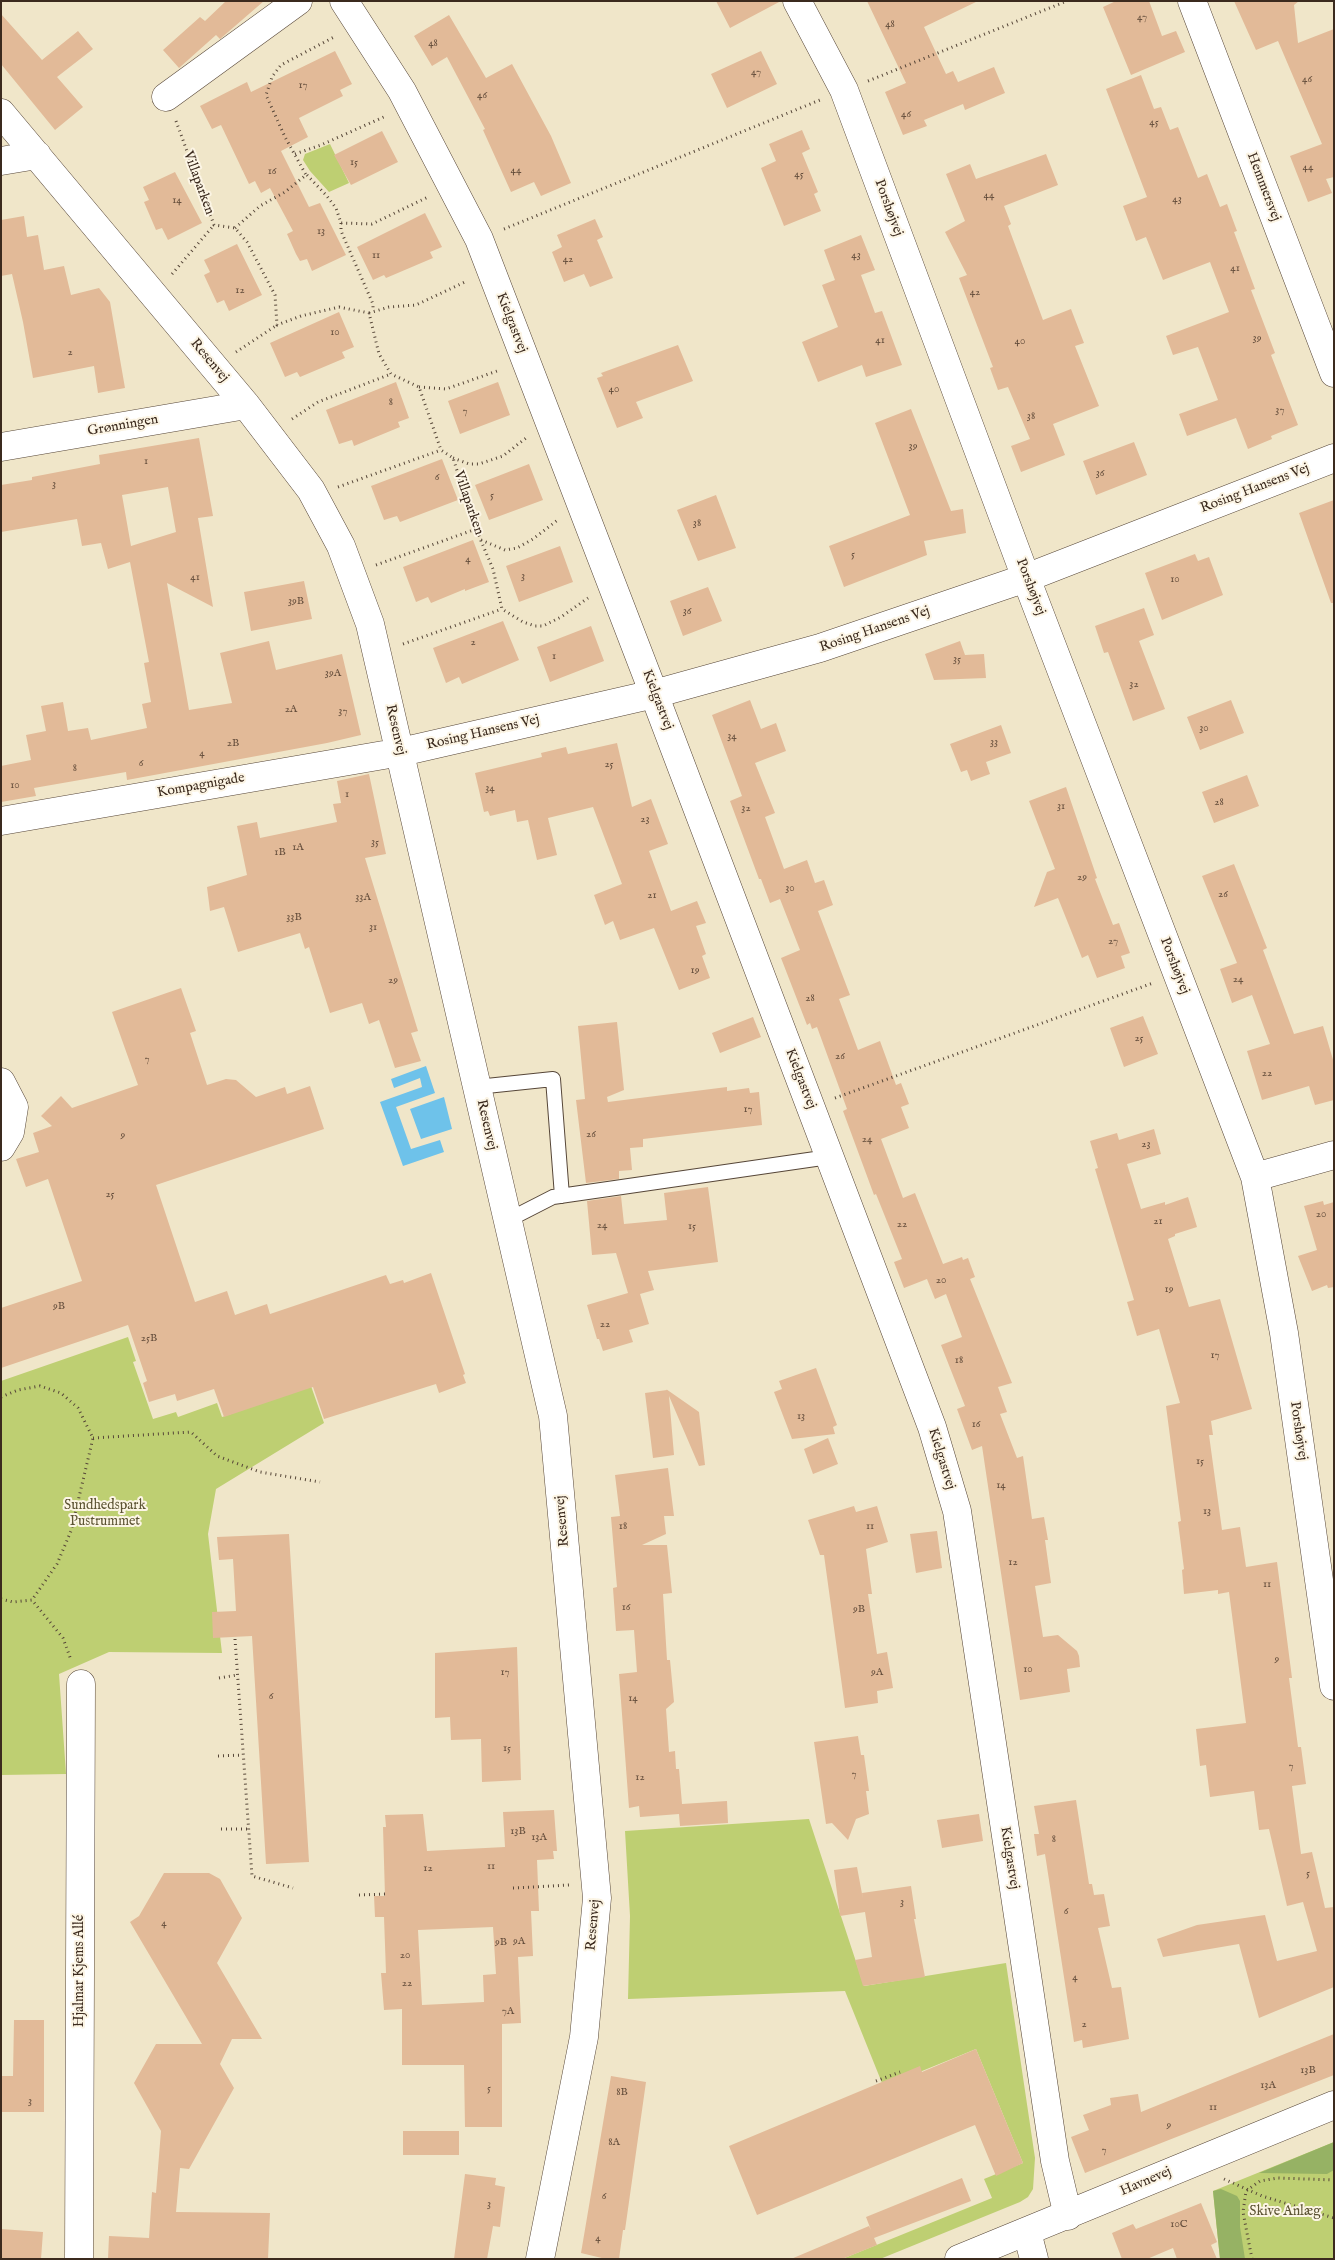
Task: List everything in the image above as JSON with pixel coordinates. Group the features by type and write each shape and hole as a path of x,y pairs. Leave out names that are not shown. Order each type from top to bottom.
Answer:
{"street":[{"path":"166,97 298,1"},
{"name":"Kielgastvej","path":"344,1 409,106 479,239 612,583 932,1427 957,1511 1054,2161 1068,2216"},
{"name":"Porshøjvej","path":"797,1 844,90 1026,578 1255,1177 1284,1333 1334,1686"},
{"name":"Hemmersvej","path":"1192,1 1334,373"},
{"name":"Resenvej","path":"1,113 246,406 314,496 341,546 370,624 553,1416 597,1898 584,2037 540,2259"},
{"path":"1,161 37,155"},
{"name":"Grønningen","path":"1,447 246,406"},
{"name":"Rosing Hansens Vej","path":"400,752 654,694 820,648 1026,578 1334,458"},
{"name":"Kompagnigade","path":"1,821 400,752"},
{"path":"1,1082 14,1107 10,1132 1,1147"},
{"path":"1255,1177 1334,1156"},
{"name":"Hjalmar Kjems Allé","path":"79,2259 80,1684"},
{"name":"Havnevej","path":"959,2259 1068,2216 1334,2105"},
{"path":"1027,2232 1034,2259"}],"lane":[{"path":"478,1087 552,1079 562,1196"},
{"path":"508,1220 553,1198 562,1196 829,1157"}],"path":[{"path":"479,239 1067,1"},
{"path":"359,24 281,65 272,77 266,95 306,175 331,202 341,223 341,231 373,304 373,310"},
{"name":"Villaparken","path":"166,97 214,225 235,228"},
{"path":"295,154 321,145 409,106"},
{"path":"277,325 275,295 247,242 235,228 260,206 285,192 306,175"},
{"path":"341,223 372,224 451,186"},
{"path":"151,292 185,261 214,225"},
{"path":"214,368 244,345 277,325 301,316 339,307 369,313 373,310 416,304 491,272"},
{"path":"369,313 379,354 391,374 419,388 446,389 525,360"},
{"path":"268,435 318,402 391,374"},
{"path":"314,496 441,450 419,388"},
{"path":"453,458 469,464 490,460 502,456 522,440 551,426"},
{"name":"Villaparken","path":"441,450 453,458 476,529 493,569 502,609"},
{"path":"480,540 505,550 517,548 533,539 563,515 582,507"},
{"path":"351,574 476,529"},
{"path":"376,651 414,641 502,609 523,622 535,626 543,626 561,617 612,583"},
{"path":"810,1107 1177,974"},
{"path":"1,1397 18,1390 40,1386 61,1392 78,1408 93,1438 71,1531 57,1564 32,1600 13,1602 1,1599"},
{"path":"93,1438 191,1432 217,1456 260,1472 320,1482"},
{"path":"32,1600 63,1638 80,1684"},
{"path":"235,1639 252,1876 293,1888"},
{"path":"219,1678 238,1675"},
{"path":"218,1756 243,1755"},
{"path":"220,1829 249,1829"},
{"path":"513,1888 596,1884"},
{"path":"359,1895 387,1894"},
{"path":"876,2081 900,2072"},
{"path":"1252,2259 1243,2212 1246,2191 1260,2181 1278,2178 1334,2180"},
{"path":"1262,2196 1334,2218"}],"green space":[{"path":"330,144 349,183 329,192 310,171 303,160 305,154"},
{"name":"Sundhedspark Pustrummet","path":"128,1337 136,1361 133,1362 153,1419 176,1412 178,1417 217,1403 222,1417 311,1386 324,1423 216,1489 208,1534 222,1653 109,1652 59,1674 66,1774 1,1775 1,1381"},
{"path":"809,1819 864,1986 1006,1963 1035,2158 1033,2189 1028,2197 1020,2202 880,2259 842,2259 992,2198 984,2179 1023,2163 976,2049 922,2071 882,2083 845,1991 628,1999 630,1916 625,1831"},
{"name":"Skive Anlæg","path":"1334,2142 1334,2259 1220,2259 1213,2191"},
{"path":"1334,2142 1334,2170 1327,2174 1259,2173"},
{"path":"1221,2189 1237,2196 1240,2201 1240,2227 1245,2259 1220,2259 1213,2191"}],"water":[{"path":"426,1066 435,1093 396,1107 411,1149 440,1140 444,1152 403,1166 380,1102 422,1087 420,1078 394,1088 391,1079"},
{"path":"444,1097 452,1129 421,1139 410,1109"}],"building":[{"path":"226,1 264,1 220,39 216,35 179,68 163,50 200,17 205,21"},
{"path":"716,1 781,1 730,28"},
{"path":"867,1 978,1 924,27 946,74 953,71 958,82 994,67 1005,93 965,110 963,104 924,120 927,126 903,135 885,92 906,83"},
{"path":"1116,1 1149,1 1162,36 1176,31 1185,52 1131,75 1103,7"},
{"path":"1234,1 1299,1 1294,5 1298,43 1334,29 1334,177 1326,179 1332,193 1308,202 1290,156 1322,144 1278,41 1256,50"},
{"path":"1,14 42,60 78,31 93,49 57,77 83,107 55,130 1,64"},
{"path":"449,15 486,78 512,64 551,136 571,183 541,196 534,182 511,192 483,130 485,129 447,57 432,66 414,36"},
{"path":"335,51 352,84 340,90 343,96 299,118 308,137 281,151 309,207 320,203 346,255 312,271 307,259 300,261 296,254 287,234 293,231 270,188 261,193 255,181 249,184 221,125 212,129 200,106 247,82 251,92"},
{"path":"761,51 777,84 727,108 711,74"},
{"path":"1141,75 1154,109 1161,107 1170,130 1178,127 1198,178 1207,174 1220,207 1227,204 1237,231 1234,232 1255,289 1251,290 1275,353 1271,355 1298,425 1271,436 1272,439 1248,449 1236,418 1187,436 1179,414 1218,400 1198,347 1173,355 1166,336 1229,312 1210,262 1163,280 1146,237 1136,241 1123,206 1147,197 1106,89"},
{"path":"802,130 810,149 802,153 818,192 814,194 821,211 784,226 761,168 776,161 769,144"},
{"path":"382,131 398,162 351,185 334,155"},
{"path":"1046,154 1058,185 1004,206 1011,224 1008,226 1043,320 1071,309 1084,343 1075,346 1099,406 1053,424 1065,455 1021,472 1011,446 1030,439 1008,387 998,390 990,368 993,367 959,278 967,275 945,232 965,221 946,174 970,164 976,179"},
{"path":"175,172 202,223 168,240 162,228 156,230 144,202 149,200 143,187"},
{"path":"425,213 442,247 430,252 433,258 386,278 384,275 373,280 357,247"},
{"path":"24,216 27,237 38,235 44,270 64,266 71,295 99,288 110,302 125,388 98,393 94,366 33,378 12,274 1,276 1,220"},
{"path":"595,219 603,237 597,240 613,278 590,287 584,274 564,282 552,252 562,247 557,235"},
{"path":"861,235 875,270 861,275 875,313 882,311 902,365 866,377 862,365 818,382 802,342 838,327 822,285 835,280 824,250"},
{"path":"237,244 262,295 229,311 224,300 217,303 204,275 210,272 204,260"},
{"path":"339,312 354,347 342,352 345,358 300,377 297,372 285,377 270,343"},
{"path":"678,345 693,381 636,402 643,418 617,428 597,378 603,376 601,373"},
{"path":"396,382 409,418 398,422 400,427 354,446 352,440 339,444 326,410"},
{"path":"498,382 510,415 460,434 448,401"},
{"path":"911,409 951,511 963,509 966,533 924,541 927,555 844,587 829,546 910,515 875,423"},
{"path":"199,438 213,516 198,518 213,607 167,583 189,710 232,703 220,653 269,641 276,670 342,654 361,735 127,780 126,772 34,788 36,796 1,802 1,766 31,760 26,735 46,731 41,706 63,702 68,731 88,728 91,740 147,728 142,704 151,702 144,663 149,662 130,562 108,569 101,543 82,546 77,519 1,532 1,485 32,480 32,477 100,464 99,455","holes":["168,487 176,532 131,546 122,495"]},
{"path":"1134,442 1147,475 1096,495 1083,461"},
{"path":"442,459 458,500 400,522 397,516 384,520 371,486"},
{"path":"529,464 543,500 489,520 475,485"},
{"path":"716,495 736,548 698,561 677,510"},
{"path":"1334,500 1334,603 1331,603 1299,513"},
{"path":"473,540 489,582 465,591 465,589 431,603 428,597 416,602 403,567"},
{"path":"560,546 573,582 519,602 506,566"},
{"path":"1195,554 1198,561 1209,557 1223,595 1162,620 1145,573"},
{"path":"304,581 312,619 251,631 244,592"},
{"path":"708,587 722,621 683,636 670,601"},
{"path":"1144,608 1154,635 1139,641 1165,709 1133,721 1108,652 1104,653 1095,626"},
{"path":"503,621 519,660 462,684 459,677 446,683 433,648"},
{"path":"591,626 604,661 550,682 537,647"},
{"path":"960,641 965,655 984,654 986,678 934,680 925,654"},
{"path":"750,700 761,729 776,723 786,751 755,763 775,813 765,817 784,869 807,860 815,883 824,880 833,905 818,911 850,995 839,999 858,1050 880,1041 896,1085 901,1083 909,1104 901,1107 909,1128 881,1139 903,1198 915,1193 943,1264 962,1257 963,1260 968,1258 975,1277 970,1279 1012,1383 998,1387 1007,1412 1000,1414 1017,1458 1023,1456 1032,1519 1044,1517 1048,1540 1045,1540 1051,1583 1035,1586 1043,1637 1058,1635 1077,1651 1079,1656 1080,1667 1067,1669 1070,1692 1020,1700 982,1446 972,1450 957,1409 965,1406 941,1345 962,1337 946,1294 935,1299 927,1279 904,1288 894,1262 902,1259 876,1194 874,1195 843,1111 847,1109 817,1027 812,1029 810,1023 807,1025 781,958 800,950 780,899 770,903 730,801 742,796 712,715"},
{"path":"1231,700 1244,733 1200,750 1187,717"},
{"path":"1001,725 1011,753 986,762 990,774 971,781 967,770 961,772 950,744"},
{"path":"617,743 632,807 651,799 668,844 649,851 671,911 697,901 706,923 696,926 706,954 702,956 710,978 679,990 654,928 620,940 613,921 605,925 594,895 622,884 593,807 548,818 557,855 537,860 528,820 517,822 515,810 490,816 488,811 484,812 475,773 542,757 541,753 566,747 568,754"},
{"path":"369,774 386,854 365,858 418,1031 411,1033 421,1061 395,1068 379,1020 369,1024 362,1003 330,1013 309,947 305,949 300,933 238,952 224,907 210,911 207,887 247,875 237,826 257,822 260,838 337,822 333,804 341,803 337,781"},
{"path":"1247,775 1259,806 1214,823 1202,792"},
{"path":"1066,787 1097,878 1095,879 1113,925 1119,923 1130,953 1121,956 1125,968 1097,978 1088,955 1082,958 1058,898 1034,907 1047,872 1055,869 1029,801"},
{"path":"1234,864 1267,948 1263,950 1294,1034 1323,1026 1334,1063 1334,1100 1315,1105 1309,1086 1262,1100 1247,1051 1270,1044 1252,995 1232,1003 1220,969 1237,963 1202,876"},
{"path":"181,988 196,1031 190,1033 207,1085 226,1079 236,1080 256,1097 285,1087 287,1094 310,1086 324,1129 156,1185 195,1302 227,1291 235,1315 267,1304 270,1314 386,1275 390,1284 403,1280 404,1283 431,1273 465,1374 463,1375 466,1383 439,1393 436,1384 324,1419 313,1387 224,1417 214,1389 177,1401 175,1394 149,1402 143,1383 147,1381 128,1325 1,1368 1,1308 82,1281 48,1179 26,1187 16,1159 39,1152 33,1133 52,1126 41,1116 61,1096 72,1108 138,1085 112,1012"},
{"path":"1143,1016 1158,1054 1124,1067 1110,1028"},
{"path":"753,1017 761,1037 720,1053 712,1033"},
{"path":"617,1022 624,1090 607,1097 608,1102 727,1087 727,1091 749,1088 750,1093 759,1092 762,1125 643,1139 643,1147 630,1148 632,1170 619,1171 619,1179 586,1183 576,1100 585,1099 578,1026"},
{"path":"1154,1129 1161,1154 1127,1164 1141,1209 1165,1202 1165,1205 1188,1197 1197,1227 1175,1234 1175,1236 1168,1239 1189,1307 1220,1299 1252,1409 1211,1421 1213,1435 1209,1435 1222,1530 1240,1527 1246,1567 1277,1562 1292,1678 1289,1678 1298,1747 1301,1747 1306,1784 1292,1786 1301,1854 1312,1852 1325,1908 1334,1907 1334,1987 1259,2018 1239,1944 1163,1957 1157,1939 1197,1925 1265,1915 1277,1961 1317,1951 1303,1902 1287,1906 1269,1829 1259,1830 1254,1791 1210,1797 1206,1765 1200,1766 1196,1729 1246,1723 1229,1592 1218,1594 1218,1590 1184,1594 1182,1570 1184,1569 1178,1522 1181,1521 1166,1406 1180,1403 1159,1329 1137,1336 1127,1302 1134,1300 1095,1169 1098,1168 1090,1141 1117,1133 1119,1140"},
{"path":"708,1187 718,1262 648,1271 654,1290 640,1294 649,1324 629,1330 633,1342 603,1351 599,1339 597,1339 587,1305 628,1293 616,1253 592,1255 587,1201 621,1196 624,1224 667,1220 664,1193"},
{"path":"1323,1201 1324,1205 1334,1202 1334,1287 1328,1288 1327,1285 1312,1291 1298,1256 1317,1250 1304,1206"},
{"path":"816,1368 837,1425 833,1427 835,1434 792,1439 774,1392 782,1389 779,1381"},
{"path":"666,1389 699,1412 705,1465 699,1466 669,1396 674,1455 653,1458 645,1393"},
{"path":"828,1438 838,1464 813,1474 804,1449"},
{"path":"668,1468 674,1516 664,1516 666,1534 642,1545 667,1545 672,1593 663,1594 667,1660 670,1660 674,1702 666,1709 669,1752 675,1751 676,1769 679,1769 682,1804 727,1801 728,1823 680,1826 679,1814 640,1817 639,1806 629,1808 619,1674 637,1672 634,1630 616,1631 613,1588 617,1587 611,1517 620,1516 615,1475"},
{"path":"854,1506 856,1512 877,1506 888,1542 866,1549 872,1594 868,1594 877,1654 887,1652 893,1688 877,1691 878,1703 845,1708 824,1555 820,1555 808,1520"},
{"path":"937,1531 942,1568 916,1573 910,1534"},
{"path":"289,1534 309,1862 266,1864 252,1636 213,1638 212,1612 236,1611 233,1559 219,1560 217,1537"},
{"path":"517,1647 521,1780 482,1782 481,1739 451,1740 450,1717 435,1718 435,1653"},
{"path":"858,1736 861,1755 864,1755 869,1791 866,1791 869,1814 856,1819 848,1840 832,1823 826,1824 814,1742"},
{"path":"1076,1800 1089,1884 1092,1884 1094,1895 1104,1894 1110,1926 1098,1928 1112,1988 1121,1987 1129,2039 1083,2048 1082,2040 1074,2042 1045,1854 1037,1856 1034,1834 1039,1834 1034,1806"},
{"path":"554,1810 557,1851 553,1851 554,1859 537,1860 539,1911 531,1911 533,1956 518,1957 521,2023 502,2024 502,2127 465,2127 464,2065 402,2065 402,2009 384,2010 381,1973 386,1973 384,1917 375,1917 374,1896 385,1896 383,1827 386,1827 385,1815 423,1814 427,1851 505,1847 503,1812","holes":["493,1927 496,1974 483,1975 484,2002 422,2005 418,1930"]},
{"path":"979,1814 983,1841 942,1848 937,1820"},
{"path":"857,1867 863,1899 862,1893 911,1886 916,1919 914,1919 925,1977 863,1986 855,1960 872,1957 865,1912 840,1916 834,1870"},
{"path":"164,1873 209,1873 220,1879 242,1918 217,1963 262,2039 232,2039 220,2064 234,2088 189,2169 180,2168 176,2212 270,2213 268,2259 108,2259 109,2236 149,2238 152,2192 156,2193 161,2131 134,2083 156,2044 202,2044 130,1922 139,1916"},
{"path":"14,2020 44,2020 44,2112 1,2112 1,2076 13,2076"},
{"path":"1334,2034 1334,2075 1085,2173 1071,2137 1089,2130 1083,2115 1111,2105 1110,2098 1138,2094 1141,2112"},
{"path":"976,2049 1023,2163 996,2176 975,2125 757,2215 729,2146 920,2066 922,2072"},
{"path":"611,2076 646,2082 625,2230 623,2230 619,2259 606,2259 581,2253"},
{"path":"403,2131 459,2131 459,2155 403,2155"},
{"path":"465,2174 496,2178 495,2185 505,2187 500,2227 493,2226 487,2259 454,2259"},
{"path":"962,2178 971,2201 874,2238 877,2245 842,2259 791,2259 869,2226 871,2230 866,2217"},
{"path":"1201,2203 1217,2242 1211,2245 1217,2259 1177,2259 1173,2248 1147,2259 1122,2259 1112,2233 1133,2224 1136,2229"},
{"path":"1,2229 43,2232 41,2259 1,2259"}]}
